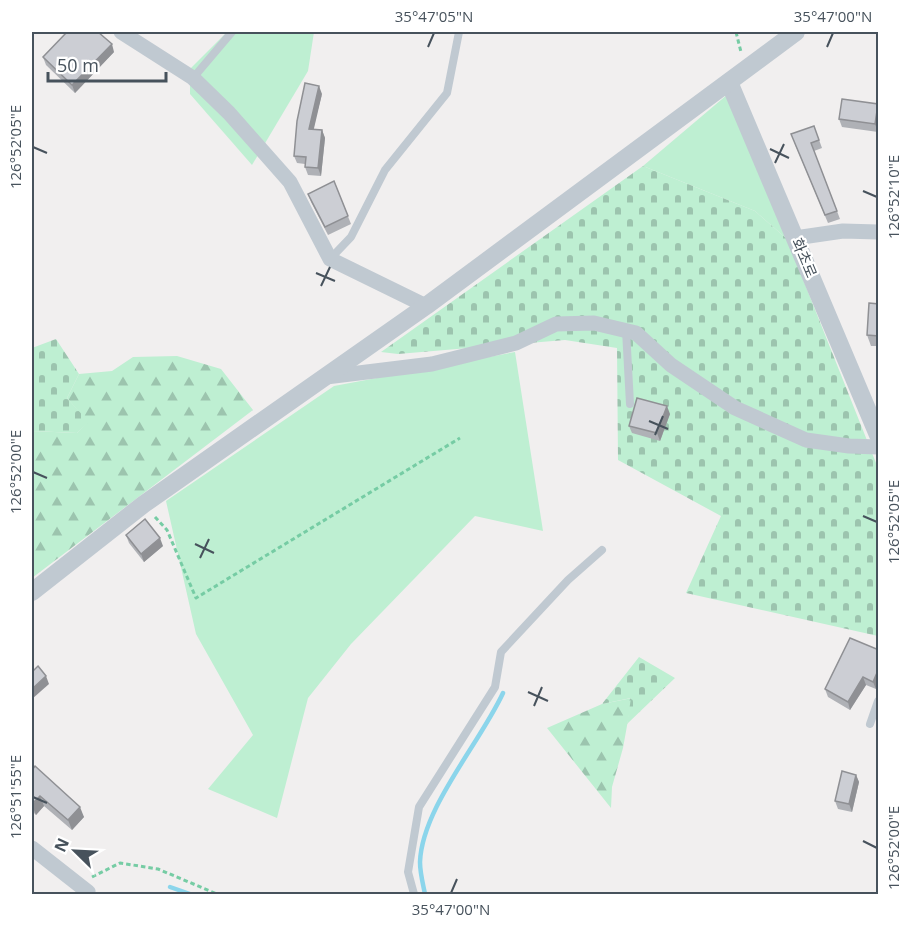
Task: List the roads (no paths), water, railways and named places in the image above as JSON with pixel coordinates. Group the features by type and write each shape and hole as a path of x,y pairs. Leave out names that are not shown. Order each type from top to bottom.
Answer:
{"street":[{"path":"121,32 193,78 229,113 290,182 330,259 426,306"},
{"path":"32,592 144,504 426,306 796,32"},
{"name":"화초로","path":"729,82 879,435"},
{"path":"795,238 843,231 879,232"},
{"path":"323,377 432,364 516,342 556,324 594,323 636,333 671,365 735,408 806,440 849,446 879,447"},
{"path":"32,848 82,889"}],"lane":[{"path":"193,78 232,32"},
{"path":"330,259 351,237 385,170 447,93 459,32"},
{"path":"626,330 630,404"},
{"path":"414,894 408,872 419,807 495,687 501,652 568,580 602,550"},
{"path":"870,724 879,702"}],"waterway":[{"path":"425,894 420,862 423,841 431,820 441,798 503,693"},
{"path":"170,887 190,894"}]}
